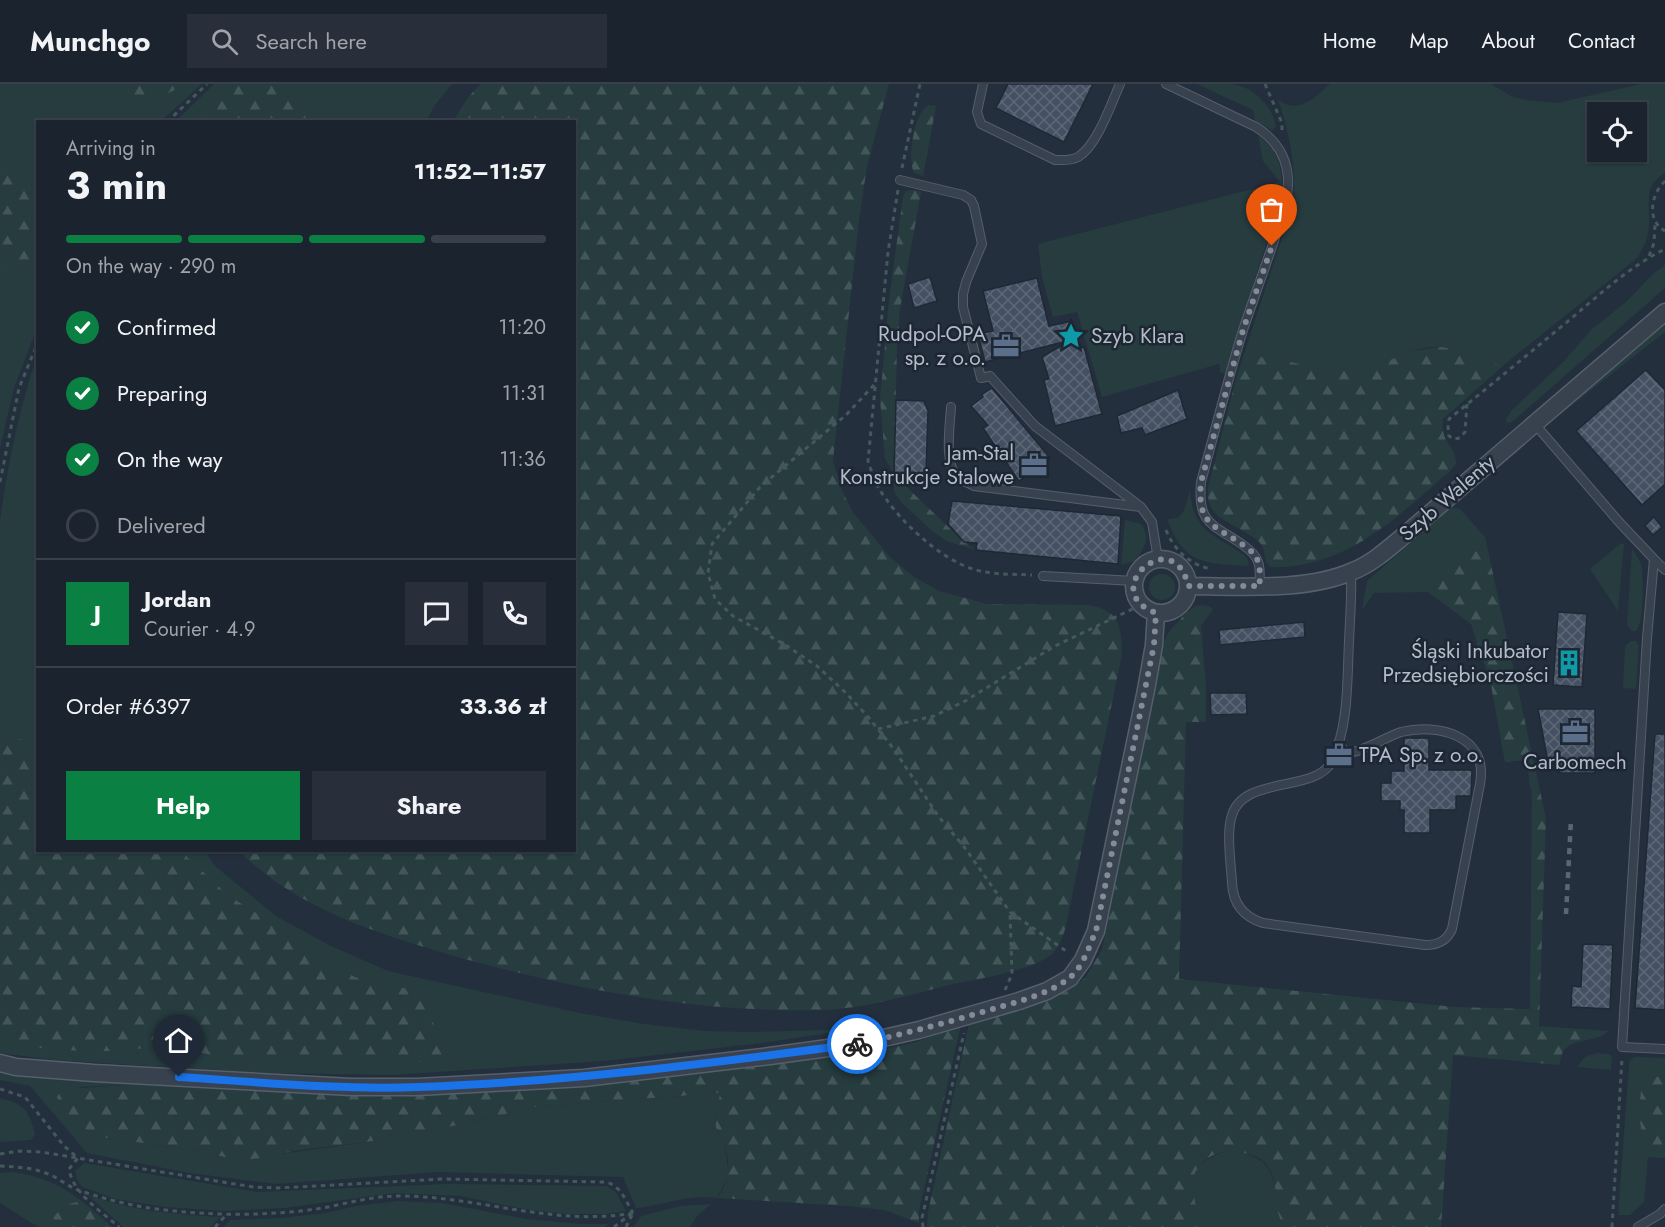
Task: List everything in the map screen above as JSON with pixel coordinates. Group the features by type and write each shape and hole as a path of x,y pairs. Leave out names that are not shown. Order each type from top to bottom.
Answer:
{"street":[{"name":"Szyb Walenty","path":"1188,586 1299,584 1351,572 1380,556 1665,312"},
{"path":"0,1064 94,1073 351,1087 418,1088 584,1078 847,1046 919,1030 998,1008 1047,991 1070,978 1083,960 1096,931 1154,645 1149,609 1134,590 1134,581 1137,573 1143,567 1158,560 1167,560 1182,570 1188,586 1187,594 1179,607 1164,613 1149,609"}],"lane":[{"path":"983,84 977,112 981,124 1055,160 1076,158 1092,144 1120,84"},
{"path":"1166,84 1268,135 1278,146 1285,160 1288,176 1288,191 1283,213 1243,330 1201,482 1199,500 1204,516 1216,530 1252,552 1258,563 1260,586"},
{"path":"900,180 963,195 970,200 974,206 982,244 966,282 963,307 981,378 990,376 1035,426 1141,507 1152,522 1158,560"},
{"path":"951,407 951,465 958,477 974,486 1141,507"},
{"path":"1534,423 1619,522 1665,570"},
{"path":"1654,559 1647,638 1622,1047 1665,1049"},
{"path":"1338,743 1346,752 1354,753 1383,738 1402,732 1432,731 1460,737 1476,750 1482,768 1480,784 1452,929 1449,936 1442,942 1425,945 1263,923 1252,920 1245,914 1236,902 1233,892 1230,832 1232,814 1235,809 1242,801 1254,794 1313,777 1327,770 1338,743 1346,704 1351,572"},
{"path":"1043,576 1134,581"},
{"path":"1638,1227 1665,1209"}],"path":[{"path":"169,120 207,84"},
{"path":"920,84 888,252 868,461 878,487 897,512 925,540 953,562 978,571 1043,576"},
{"path":"1265,84 1282,123 1285,160"},
{"path":"1648,257 1654,243 1653,202 1656,192 1665,181"},
{"path":"1655,223 1665,231"},
{"path":"1467,405 1465,432 1460,438 1454,439 1449,436 1449,419 1619,278 1648,257 1665,249"},
{"path":"0,482 19,388 36,347"},
{"path":"874,385 822,437 760,487 712,544 708,573 716,599 733,616 784,644 817,666 846,693 878,729 915,779 939,817 965,848 1010,912 1065,951 1083,960"},
{"path":"1164,523 1169,538 1178,552 1194,564 1212,570"},
{"path":"878,729 934,716 965,700 1055,645 1149,609"},
{"path":"998,1008 1012,974 1010,912"},
{"path":"923,1227 922,1218 963,1038"},
{"path":"1612,1227 1622,1047"},
{"path":"0,1089 25,1097 64,1146 78,1158"},
{"path":"0,1154 19,1151 41,1152 253,1187 278,1188 441,1179 605,1182 614,1184 619,1189 633,1213"},
{"path":"78,1158 69,1169 78,1190 119,1227"},
{"path":"0,1166 28,1168 51,1176 78,1190 124,1204 164,1210 226,1214 283,1212 397,1196 443,1198 526,1214 569,1217 633,1213"},
{"path":"614,1227 633,1213"},
{"path":"626,1227 633,1213"},
{"path":"215,1227 226,1214"}],"green space":[{"path":"0,84 202,84 162,120 36,120 36,331 14,388 0,448"},
{"path":"109,84 184,84 162,96 140,100 123,99"},
{"path":"214,84 452,84 427,120 177,120"},
{"path":"243,84 277,86 297,97 321,120 205,120 225,94"},
{"path":"481,84 889,84 867,166 859,220 833,460 840,486 852,511 889,556 914,577 939,591 987,604 1098,607 1112,615 1121,635 1122,654 1065,930 1057,949 1044,960 1007,973 889,1000 837,1009 729,1008 639,997 505,970 372,930 315,905 288,890 240,852 576,852 576,120 454,120 469,96"},
{"path":"1197,84 1231,84 1247,89 1261,98 1271,112 1276,127 1272,130 1255,121 1253,110"},
{"path":"1330,84 1491,84 1511,96 1525,100 1557,103 1641,84 1665,84 1665,173 1653,184 1649,196 1647,239 1635,260 1506,363 1500,365 1490,364 1459,350 1431,347 1410,352 1370,368 1353,371 1320,369 1255,357 1237,375 1293,204 1294,177 1291,151 1278,99 1292,106 1312,99"},
{"path":"929,105 936,106 923,176 914,173 911,157 913,136 919,117"},
{"path":"1258,135 1271,148 1278,161 1281,177 1281,195 1226,374 1220,372 1219,364 1102,397 1077,312 1053,317 1042,277 1038,244 1280,182 1263,161"},
{"path":"0,169 20,177 36,188 36,263 29,267 0,266"},
{"path":"913,190 921,192 900,309 894,475 885,458 880,399 889,301 903,196 906,191"},
{"path":"1665,265 1665,288 1512,422 1507,423 1506,419 1511,411 1564,361 1591,330 1626,302"},
{"path":"1665,324 1665,332 1548,424 1661,328"},
{"path":"1441,347 1462,350 1490,365 1506,363 1443,419 1444,434 1454,452 1456,464 1398,516 1343,551 1300,565 1272,567 1267,563 1263,547 1259,542 1214,512 1208,498 1208,488 1237,375 1246,362 1255,357 1271,357 1323,370 1359,370 1413,351"},
{"path":"36,359 36,852 206,852 215,866 276,916 331,946 388,971 580,1013 705,1031 857,1029 762,1043 604,1061 393,1075 265,1073 53,1060 0,1053 0,520 25,396"},
{"path":"894,475 964,542 976,550 947,541 932,531 901,502 894,491"},
{"path":"1190,489 1195,514 1200,523 1214,536 1244,555 1249,566 1220,564 1198,559 1181,545 1167,519 1173,519 1182,514"},
{"path":"1452,508 1460,509 1485,537 1480,549 1435,577 1428,592 1374,593 1362,610 1367,581"},
{"path":"1125,520 1141,524 1146,539 1144,548 1134,561 1121,565"},
{"path":"1485,537 1546,819 1539,1026 1608,1031 1566,1048 1560,1065 1453,1055 1441,1227 1285,1227 1280,1219 1273,1178 1269,1168 1263,1161 1252,1155 1232,1152 1220,1153 1209,1158 1200,1165 1195,1173 1192,1188 1199,1227 927,1227 928,1212 969,1024 1069,990 1085,978 1102,950 1164,641 1186,613 1194,607 1203,605 1213,609 1201,626 1206,722 1186,722 1179,979 1455,1007 1530,1009 1532,796 1526,760 1505,762 1490,680 1471,624 1428,592 1443,568 1480,549"},
{"path":"1621,543 1624,544 1618,611 1590,569"},
{"path":"1632,548 1640,563 1643,579 1641,619 1636,631 1632,631 1627,625"},
{"path":"1162,574 1171,578 1175,587 1171,596 1162,600 1153,596 1149,587 1153,578"},
{"path":"1631,641 1636,641 1639,646 1636,689 1623,688 1625,646"},
{"path":"0,738 21,739 36,746 36,852 184,852 229,896 290,934 323,960 355,977 376,984 389,984 415,991 431,1012 435,1032 441,1043 442,1054 434,1059 413,1063 355,1056 297,1056 238,1060 161,1047 109,1051 40,1048 0,1038"},
{"path":"961,1024 919,1211 919,1223 885,1210 717,1198 725,1186 728,1166 726,1151 716,1123 720,1094 712,1091 682,1096 540,1106 444,1128 392,1134 374,1141 238,1160 192,1150 107,1138 85,1129 71,1119 60,1107 57,1097 60,1092 68,1089 143,1084 427,1095 543,1088 870,1052 917,1042"},
{"path":"1597,1053 1612,1056 1611,1070 1577,1067 1585,1057"},
{"path":"1635,1057 1665,1058 1665,1158 1648,1157 1644,1202 1630,1215 1618,1215 1629,1065 1630,1060"},
{"path":"0,1071 30,1076 143,1084 79,1087 107,1138 192,1150 238,1160 374,1141 392,1134 444,1128 540,1106 682,1096 712,1091 720,1094 715,1121 717,1131 724,1142 729,1175 717,1198 695,1197 636,1208 623,1177 439,1172 276,1184 189,1173 87,1153 30,1086 0,1080"},
{"path":"1665,1075 1665,1158 1648,1157 1640,1118 1642,1087 1652,1078"},
{"path":"0,1098 15,1103 28,1114 35,1134 31,1140 0,1142"},
{"path":"1231,1151 1254,1157 1267,1167 1274,1182 1280,1220 1285,1227 1199,1227 1191,1189 1194,1173 1199,1166 1213,1156"},
{"path":"84,1163 257,1192 447,1184 606,1186 616,1192 626,1211 607,1214 569,1214 529,1210 460,1196 395,1193 284,1208 224,1211 165,1207 115,1199 82,1187 75,1171"},
{"path":"11,1172 51,1182 87,1205 77,1202 57,1212 52,1227 38,1227 0,1203 0,1173"},
{"path":"88,1195 153,1211 220,1217 211,1227 123,1227"},
{"path":"399,1201 443,1203 526,1219 609,1224 605,1227 223,1227 230,1220 282,1218"},
{"path":"77,1202 87,1205 112,1227 52,1227 54,1217 62,1206"},
{"path":"711,1204 697,1216 690,1227 634,1227 640,1217 645,1215 680,1206"}],"building":[{"path":"1008,84 1093,84 1064,142 996,108"},
{"path":"930,277 937,301 914,308 908,284"},
{"path":"1037,278 1049,326 1072,321 1079,348 1084,347 1102,414 1055,426 1044,380 1049,379 1042,357 1071,340 985,362 978,334 993,331 983,291"},
{"path":"1646,370 1665,390 1665,484 1642,505 1576,431"},
{"path":"992,388 1050,458 1019,481 983,428 988,425 971,406 983,397 982,394"},
{"path":"1178,390 1187,419 1145,435 1142,428 1121,433 1117,416"},
{"path":"896,400 924,401 928,411 926,473 894,475"},
{"path":"952,501 1121,516 1118,564 976,550 977,543 964,542 948,524"},
{"path":"1654,517 1662,527 1653,535 1645,526"},
{"name":"Śląski Inkubator Przedsiębiorczości","path":"1558,612 1587,614 1582,687 1553,685"},
{"path":"1304,622 1305,637 1220,645 1219,630"},
{"path":"1210,693 1246,693 1247,714 1211,715"},
{"path":"1538,709 1595,709 1595,773 1559,773 1559,761 1548,762"},
{"path":"1655,734 1665,734 1665,1010 1635,1008"},
{"path":"1404,738 1429,738 1429,770 1472,770 1471,796 1456,796 1456,810 1430,810 1430,833 1404,833 1404,810 1400,810 1400,801 1381,801 1381,783 1391,783 1391,771 1404,771"},
{"path":"1583,944 1613,945 1610,1009 1571,1007 1572,986 1581,987"}],"railway":[{"path":"1566,914 1571,820"}],"way so far":[{"path":"857,1044 919,1030 1047,991 1070,978 1083,960 1096,931 1154,645 1156,613 1141,605 1137,598 1134,581 1137,573 1150,562 1167,560 1182,570 1188,586 1260,586 1258,563 1252,552 1236,540 1216,530 1204,516 1199,500 1201,482 1243,330 1272,246"}],"place":[{"name":"Szyb Klara","path":"1071,336"},
{"name":"Rudpol-OPA sp. z o.o.","path":"1006,346"},
{"name":"Jam-Stal Konstrukcje Stalowe","path":"1034,465"},
{"name":"Śląski Inkubator Przedsiębiorczości","path":"1569,663"},
{"name":"Carbomech","path":"1575,732"},
{"name":"TPA Sp. z o.o.","path":"1339,755"}],"route":[{"path":"179,1077 351,1087 418,1088 584,1078 857,1044"}]}
